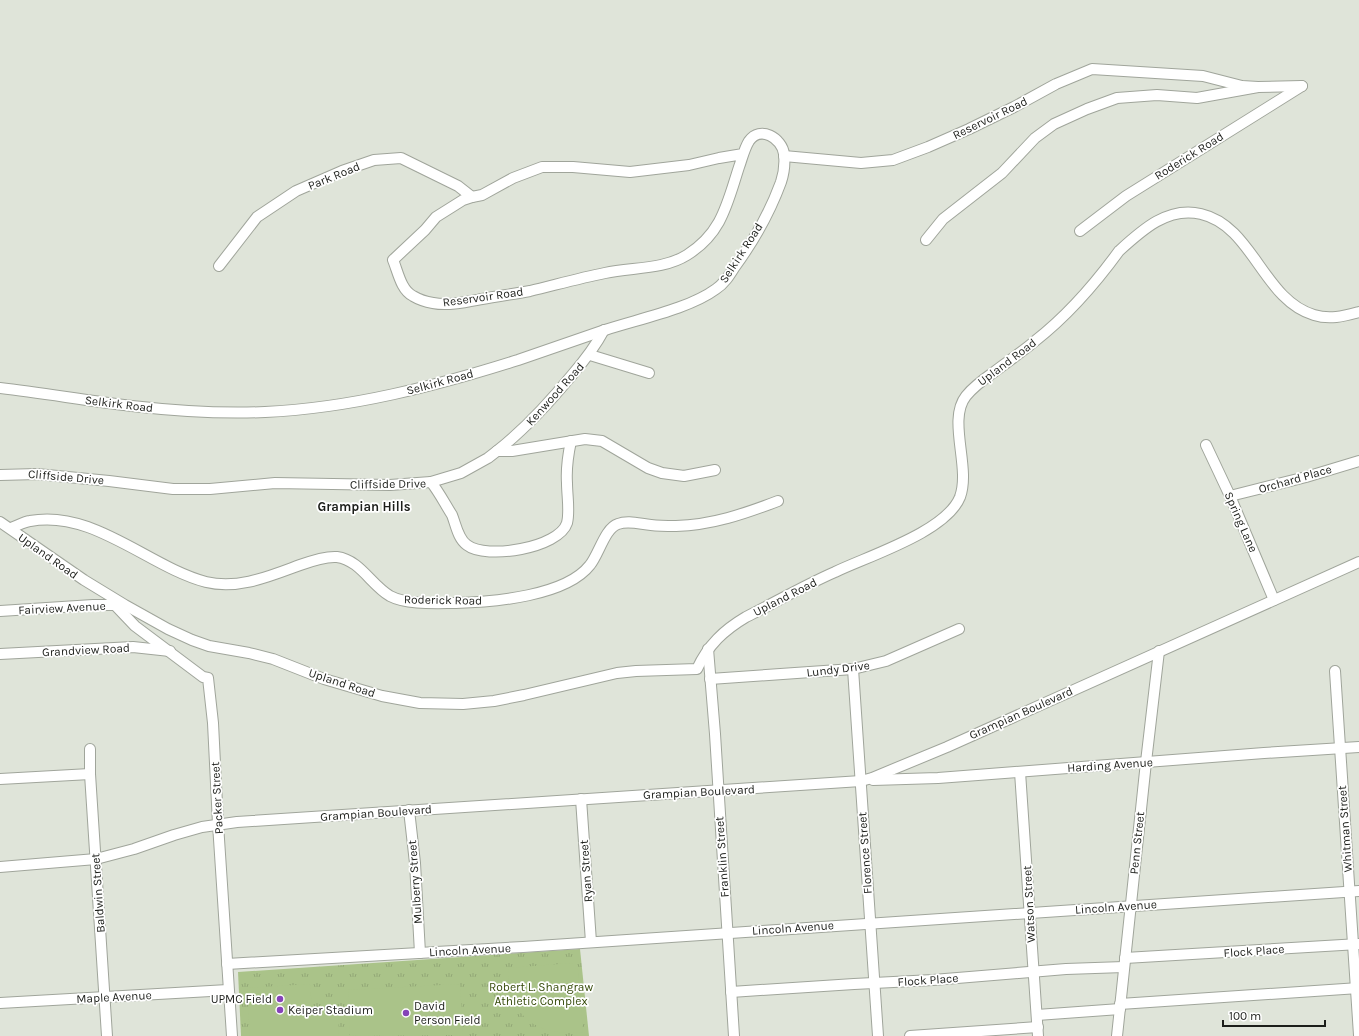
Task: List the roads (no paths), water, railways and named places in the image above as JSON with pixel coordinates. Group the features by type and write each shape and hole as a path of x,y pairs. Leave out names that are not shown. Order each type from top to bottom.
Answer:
{"street":[{"name":"Reservoir Road","path":"743,154 689,165 630,172 572,167 542,167 512,178 482,195 472,197 436,217 425,230 392,260 405,290 412,296 437,304 476,300 528,291 606,272 649,267 680,259 700,246 714,231 729,198 743,154 753,136 759,134 770,135 779,142 784,151 784,156 861,163 893,160 928,147 1014,107 1056,84 1092,69 1203,76 1242,86 1258,88"},
{"name":"Roderick Road","path":"1080,231 1126,196 1302,86 1258,88"},
{"path":"926,240 943,219 1002,173 1035,138 1054,124 1087,109 1117,98 1157,95 1197,98 1258,88"},
{"name":"Selkirk Road","path":"0,388 42,392 135,406 166,409 242,412 310,408 365,400 443,382 680,307 703,297 720,286 739,261 757,233 773,202 782,180 784,156"},
{"name":"Park Road","path":"219,266 257,217 296,191 342,171 374,160 402,158 458,186 472,197"},
{"name":"Upland Road","path":"0,522 11,528 69,571 120,605 192,640 209,646 273,659 356,690 382,696 420,703 463,704 494,701 576,684 617,673 697,668 714,640 723,632 746,617 835,571 929,529 945,516 958,500 962,487 963,466 959,421 961,408 965,397 983,380 1035,341 1077,302 1120,251 1163,218 1179,212 1186,212 1198,213 1215,219 1232,232 1275,286 1290,302 1314,316 1332,318 1359,312"},
{"name":"Kenwood Road","path":"431,482 461,472 488,458 510,441 542,411 590,355 604,330"},
{"path":"590,355 649,374"},
{"path":"497,451 512,451 585,439 602,441 648,468 662,473 684,476 714,470"},
{"name":"Cliffside Drive","path":"0,475 37,474 173,489 210,490 275,483 390,485 431,482 440,494 462,540 466,545 477,549 502,552 543,543 555,538 562,532 567,521 566,468 571,441"},
{"name":"Spring Lane","path":"1206,445 1230,496 1274,600"},
{"name":"Orchard Place","path":"1230,496 1306,477 1359,461"},
{"name":"Roderick Road","path":"11,528 25,522 36,520 54,520 74,523 125,542 188,576 213,583 227,584 246,582 278,573 310,561 336,557 351,561 378,587 396,599 423,602 462,603 487,602 520,596 548,590 574,580 590,565 610,529 619,523 673,526 710,523 742,514 778,501"},
{"name":"Grampian Boulevard","path":"0,867 96,859 134,850 174,835 218,824 409,810 861,781 872,778 947,747 1359,562"},
{"name":"Fairview Avenue","path":"0,611 120,605"},
{"name":"Packer Street","path":"120,605 135,626 203,677 208,678 232,1036"},
{"name":"Lundy Drive","path":"710,679 853,669 886,661 959,629"},
{"name":"Grandview Road","path":"0,654 133,647 171,652"},
{"path":"708,649 710,679"},
{"name":"Penn Street","path":"1117,1036 1146,762 1160,651"},
{"name":"Florence Street","path":"853,669 878,1036"},
{"name":"Whitman Street","path":"1335,671 1340,748 1354,891 1359,1035"},
{"name":"Franklin Street","path":"710,679 734,1036"},
{"name":"Harding Avenue","path":"861,781 1020,772 1359,747"},
{"name":"Baldwin Street","path":"90,749 90,774 107,1036"},
{"name":"Watson Street","path":"1020,772 1038,1031"},
{"path":"0,779 90,774"},
{"name":"Ryan Street","path":"581,799 591,942"},
{"name":"Mulberry Street","path":"409,810 415,864 420,953"},
{"name":"Lincoln Avenue","path":"227,964 591,942 1354,891"},
{"name":"Flock Place","path":"731,992 875,984 1034,972 1356,944"},
{"path":"1037,1015 1120,1006 1357,988"},
{"name":"Maple Avenue","path":"0,1004 228,990"},
{"path":"910,1036 1038,1031"}],"place":[{"name":"UPMC Field","path":"280,999"},
{"name":"Keiper Stadium","path":"280,1010"},
{"name":"David Person Field","path":"406,1013"}],"district":[{"name":"Grampian Hills","path":"364,506"}],"park label":[{"name":"Robert L. Shangraw Athletic Complex","path":"541,994"}]}
